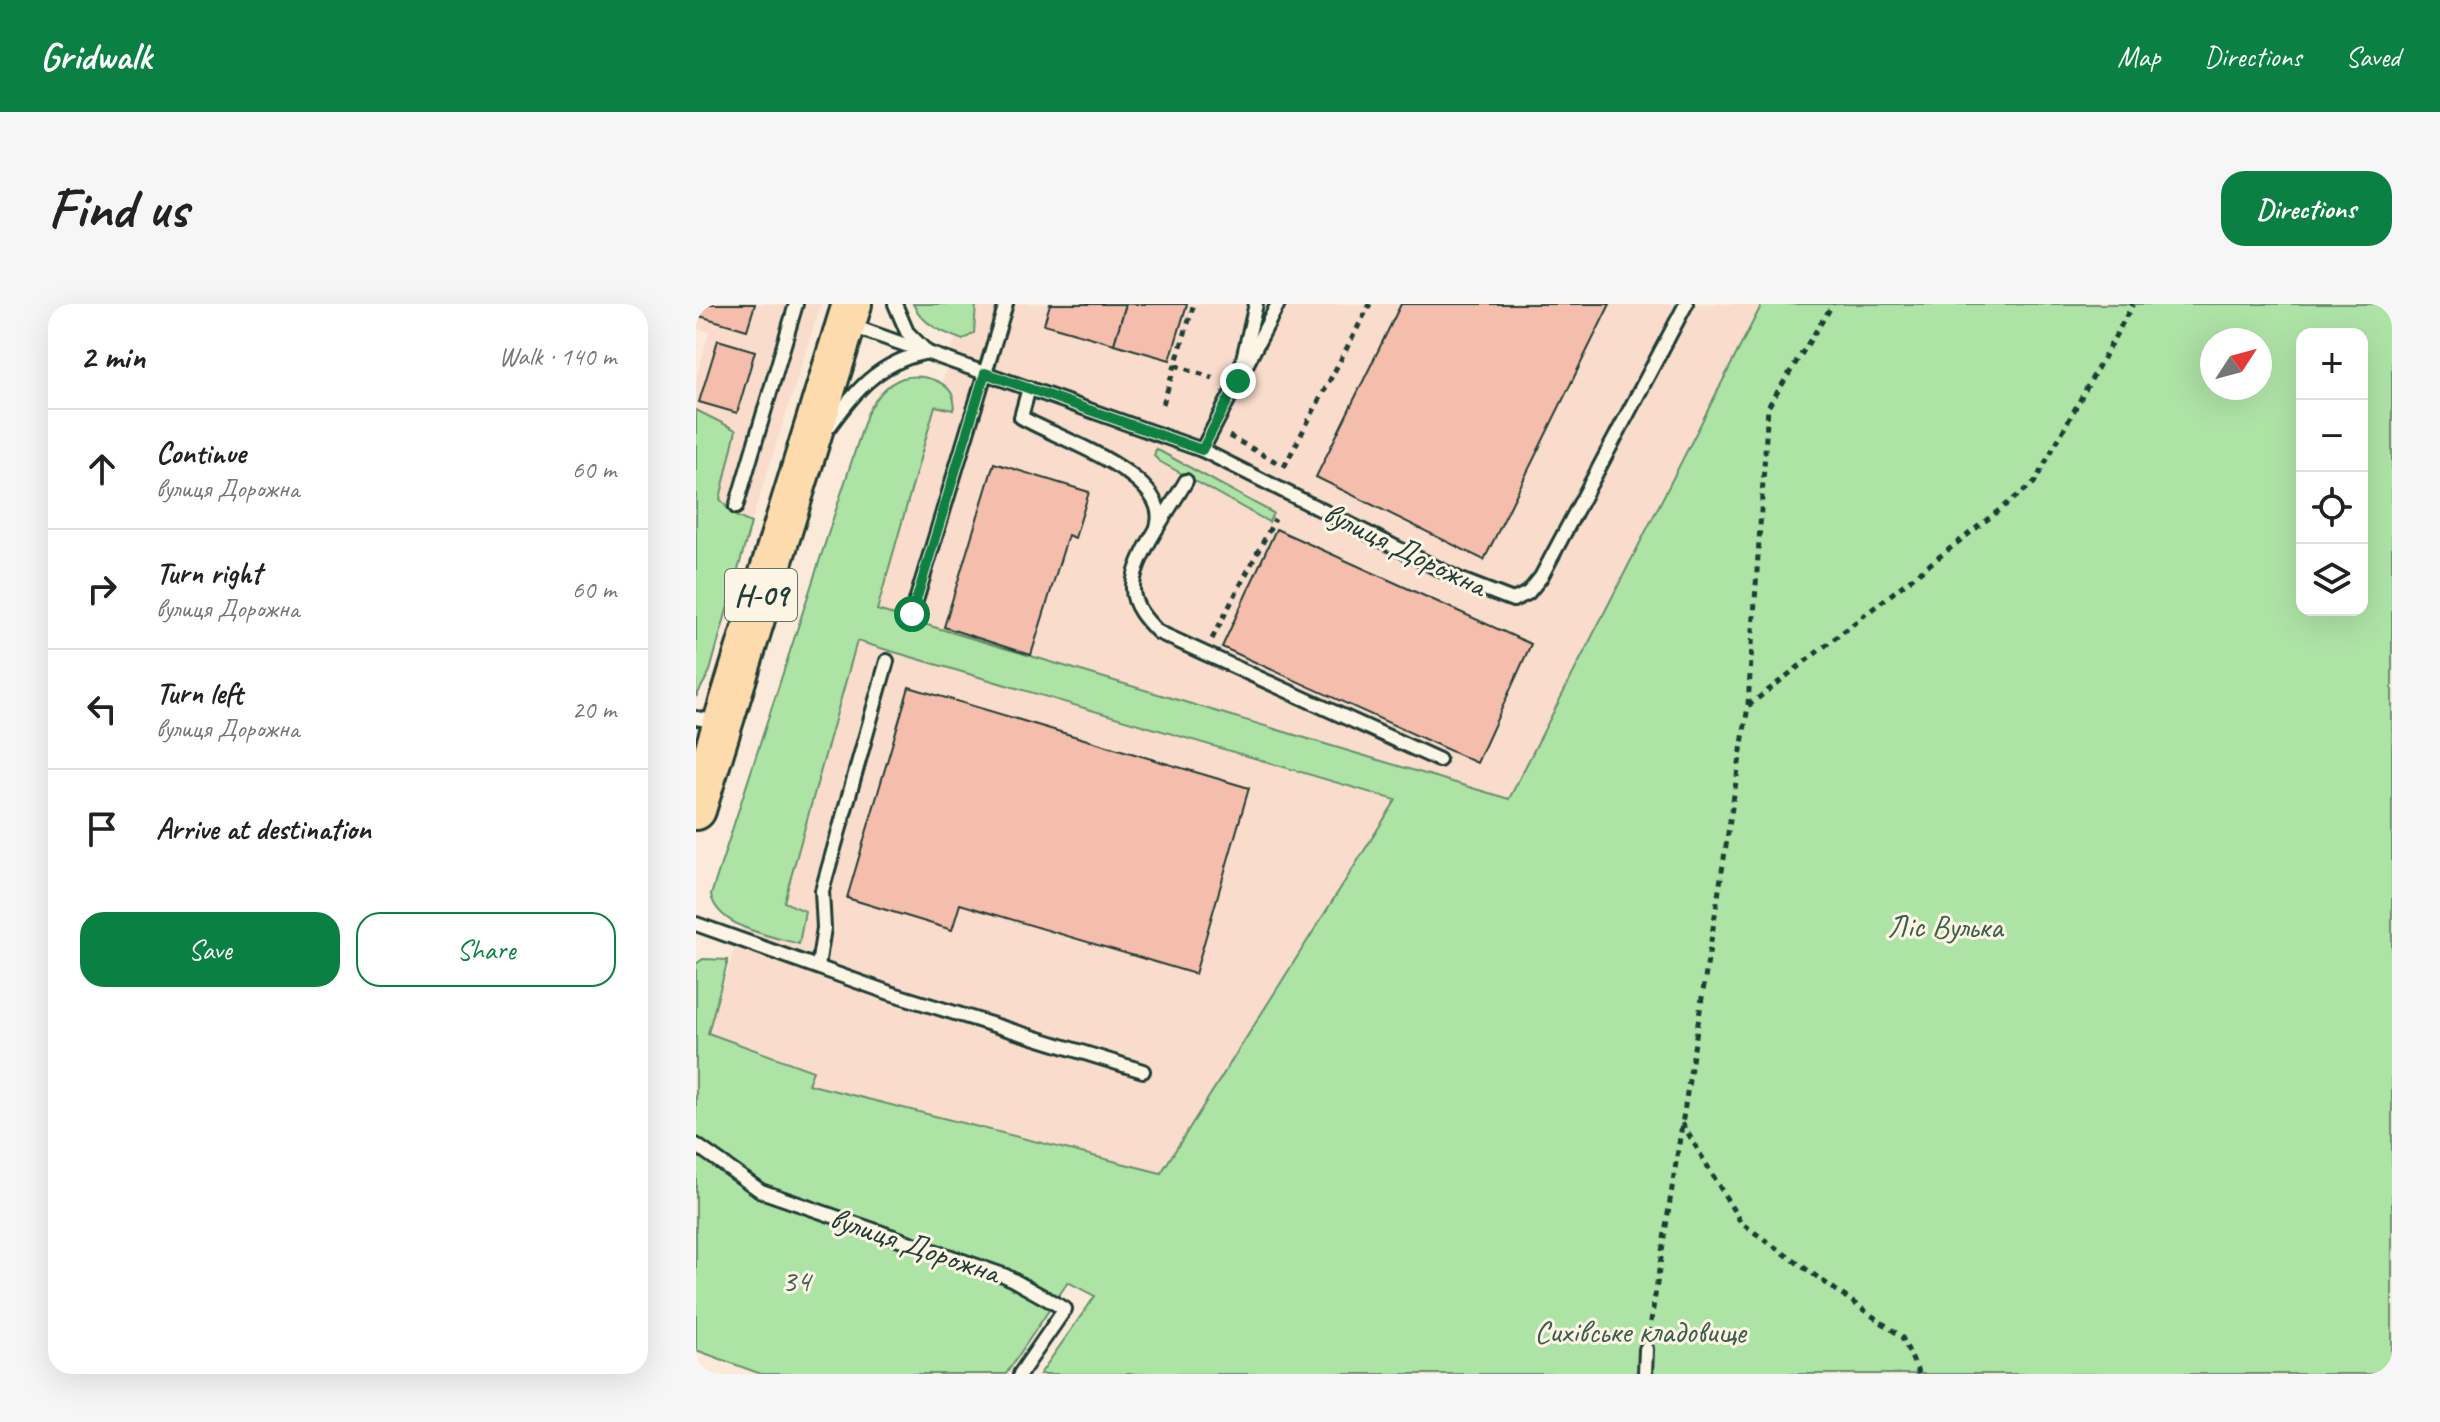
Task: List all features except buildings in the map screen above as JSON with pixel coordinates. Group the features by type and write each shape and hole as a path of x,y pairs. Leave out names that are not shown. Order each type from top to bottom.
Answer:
{"main road":[{"name":"вулиця Дорожна","path":"696,810 708,720 800,466 850,314"}],"lane":[{"path":"736,507 796,304"},
{"path":"895,304 907,332 927,352"},
{"path":"912,614 1006,304"},
{"path":"1238,381 1256,304"},
{"path":"1202,450 1278,304"},
{"name":"вулиця Дорожна","path":"850,314 927,352 1202,450 1461,580 1513,600 1528,593 1541,577 1686,304"},
{"path":"800,466 870,375 903,357 927,352"},
{"path":"1029,388 1021,417 1112,463 1137,479 1146,489 1155,500 1160,519 1154,538"},
{"path":"1186,481 1135,570 1132,592 1142,616 1158,632 1439,760"},
{"path":"818,966 824,928 822,891 887,661"},
{"path":"696,924 890,993 1143,1071"},
{"name":"вулиця Дорожна","path":"696,1145 761,1191 1006,1276 1065,1309 1020,1374"},
{"path":"1645,1374 1646,1349"}],"path":[{"path":"1163,404 1194,304"},
{"path":"1284,467 1370,304"},
{"path":"1646,1349 1748,706 1768,407 1833,304"},
{"path":"1748,706 2034,483 2133,304"},
{"path":"1175,365 1213,378"},
{"path":"1229,426 1221,432 1292,471"},
{"path":"1204,653 1275,519"},
{"path":"1682,1123 1741,1223 1902,1337 1919,1374"}],"shaded area":[{"path":"696,304 821,304 751,523 733,515 720,499 736,431 696,410 696,379 709,332 696,328"},
{"path":"965,304 1762,304 1504,810 876,610"},
{"path":"838,634 1396,799 1162,1173 807,1084 813,1072 707,1033"}],"green space":[{"path":"913,304 976,304 974,333 963,340 941,331 928,323"},
{"name":"Ліс Вулька","path":"1762,304 2392,304 2392,1374 1040,1374 1095,1296 1068,1282 1006,1374 761,1374 696,1350 696,964 703,959 728,960 708,1033 813,1071 808,1084 1161,1173 1396,800 857,641 784,902 805,911 799,944 761,934 724,915 711,895 867,414 891,384 903,378 921,377 939,382 952,393 953,410 935,406 877,610 1509,799"},
{"path":"696,410 736,430 720,499 733,515 751,523 710,671 696,697"},
{"path":"1156,449 1273,513 1269,522 1159,461 1154,456"}],"route":[{"path":"912,614 985,373 1202,450 1238,381"}],"park label":[{"name":"34","path":"796,1280"},
{"name":"Сихівське кладовище","path":"1640,1331"}]}
